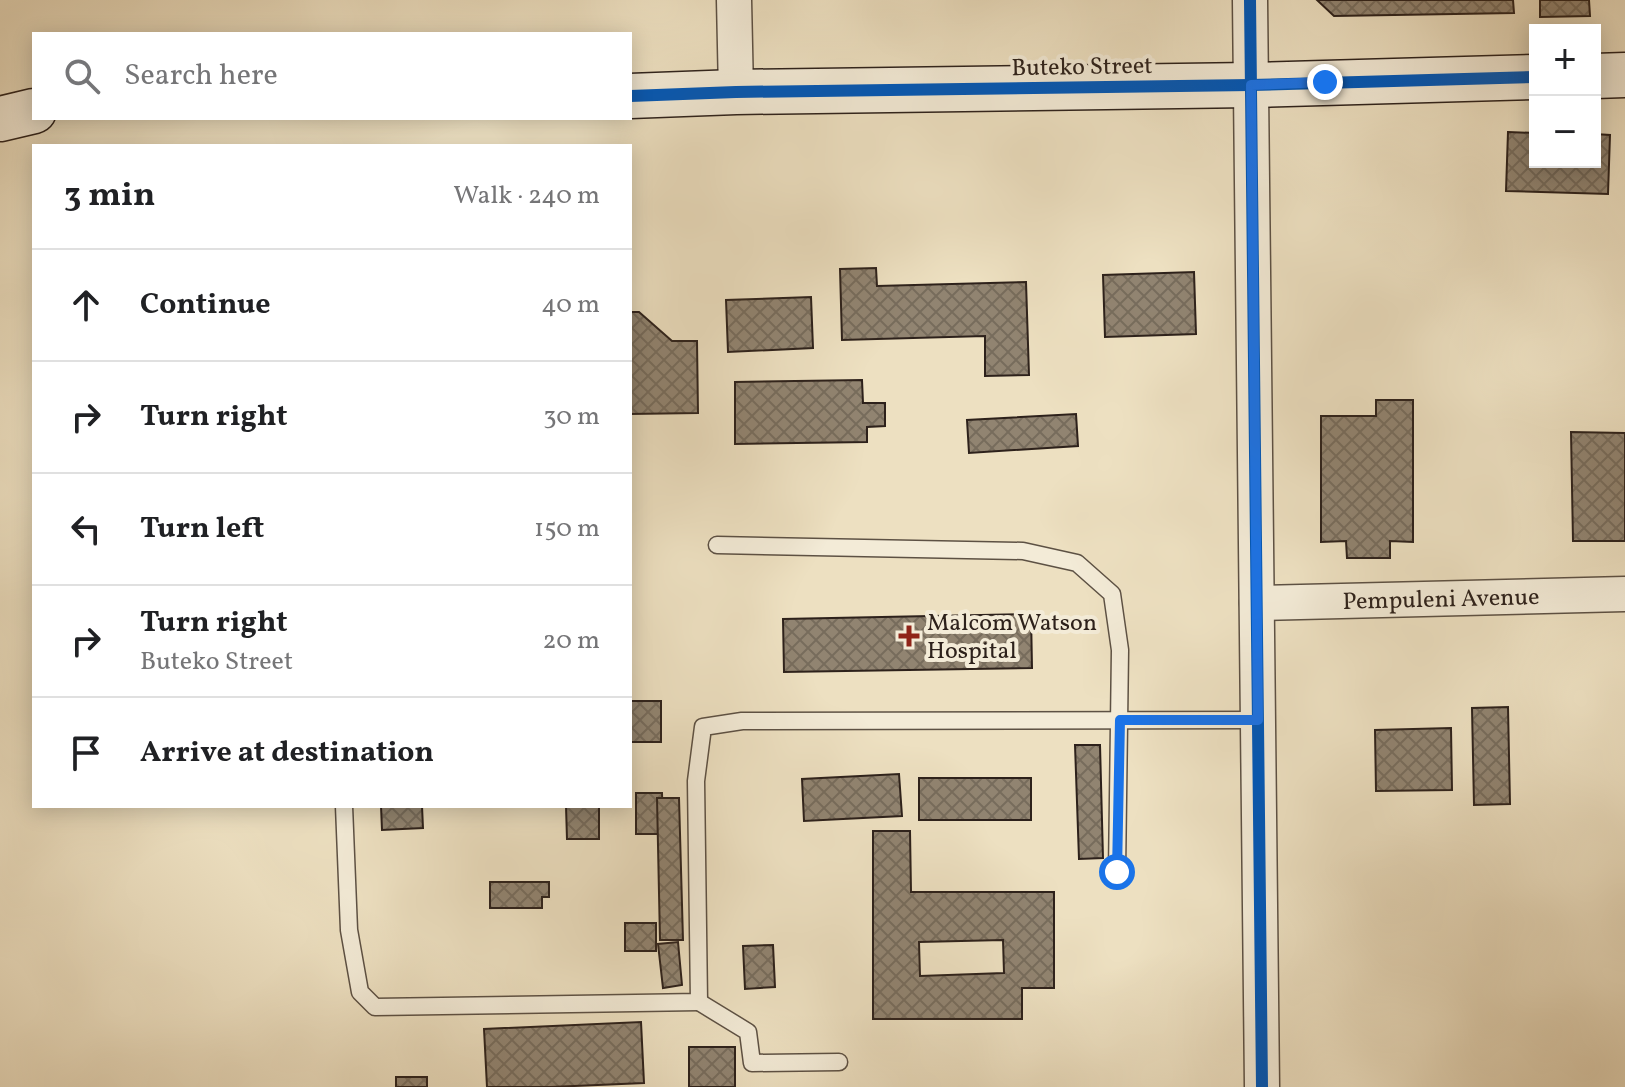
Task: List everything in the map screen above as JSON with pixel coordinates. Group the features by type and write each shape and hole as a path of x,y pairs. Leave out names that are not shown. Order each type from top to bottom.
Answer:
{"street":[{"path":"734,0 736,92"},
{"path":"1250,0 1262,1087"},
{"path":"1601,76 1625,75"},
{"name":"Buteko Street","path":"632,96 1529,77"},
{"path":"0,94 32,101"},
{"path":"0,119 32,111"},
{"name":"Pempuleni Avenue","path":"1257,603 1625,594"}],"lane":[{"path":"717,545 1023,551 1077,563 1112,594 1120,650 1117,872"},
{"path":"699,1002 696,781 703,727 742,721 1258,720"},
{"path":"344,808 349,930 360,992 375,1007 699,1002 748,1032 752,1063 839,1062"}],"building":[{"path":"1317,0 1513,0 1514,13 1334,16"},
{"path":"1540,0 1589,0 1590,16 1540,17"},
{"path":"1508,132 1529,133 1529,168 1601,168 1601,134 1610,135 1608,194 1506,191"},
{"path":"876,268 877,286 1026,282 1029,375 985,376 985,336 842,340 840,269"},
{"path":"1194,272 1196,334 1105,337 1103,275"},
{"path":"811,297 813,348 728,352 726,300"},
{"path":"632,312 639,312 672,341 697,341 698,413 632,414"},
{"path":"862,380 863,403 885,403 885,426 867,427 867,442 735,444 735,382"},
{"path":"1376,400 1413,400 1413,542 1390,541 1390,558 1347,558 1346,541 1321,542 1321,416 1376,416"},
{"path":"1076,414 1078,446 969,453 967,420"},
{"path":"1571,432 1625,433 1625,541 1573,541"},
{"path":"1031,614 1032,668 784,672 783,619"},
{"path":"632,701 661,701 661,742 632,742"},
{"path":"1508,707 1510,804 1474,805 1472,708"},
{"path":"1451,728 1452,790 1376,791 1375,730"},
{"path":"1075,745 1100,745 1103,858 1079,859"},
{"path":"899,774 902,816 804,821 802,779"},
{"path":"919,778 1031,778 1031,820 919,820"},
{"path":"636,793 662,793 663,834 636,834"},
{"path":"657,798 679,798 683,940 660,940"},
{"path":"381,808 422,808 423,828 382,830"},
{"path":"566,808 599,808 599,839 567,839"},
{"path":"873,831 910,831 911,892 1054,892 1054,988 1022,988 1022,1019 873,1019","holes":["1003,940 1004,973 920,976 919,942"]},
{"path":"490,882 549,882 549,897 542,897 542,908 490,908"},
{"path":"625,923 656,923 656,951 625,951"},
{"path":"678,942 682,985 663,988 658,944"},
{"path":"773,945 775,987 745,989 743,946"},
{"path":"641,1022 644,1083 487,1087 484,1029"},
{"path":"689,1047 735,1047 735,1087 689,1087"},
{"path":"396,1077 427,1077 427,1087 396,1087"}],"cycle path":[{"path":"1250,0 1262,1087"},
{"path":"632,96 1529,77"}],"place":[{"name":"Malcom Watson Hospital","path":"909,636"}],"route":[{"path":"1117,872 1120,720 1258,720 1251,85 1325,82"}]}
